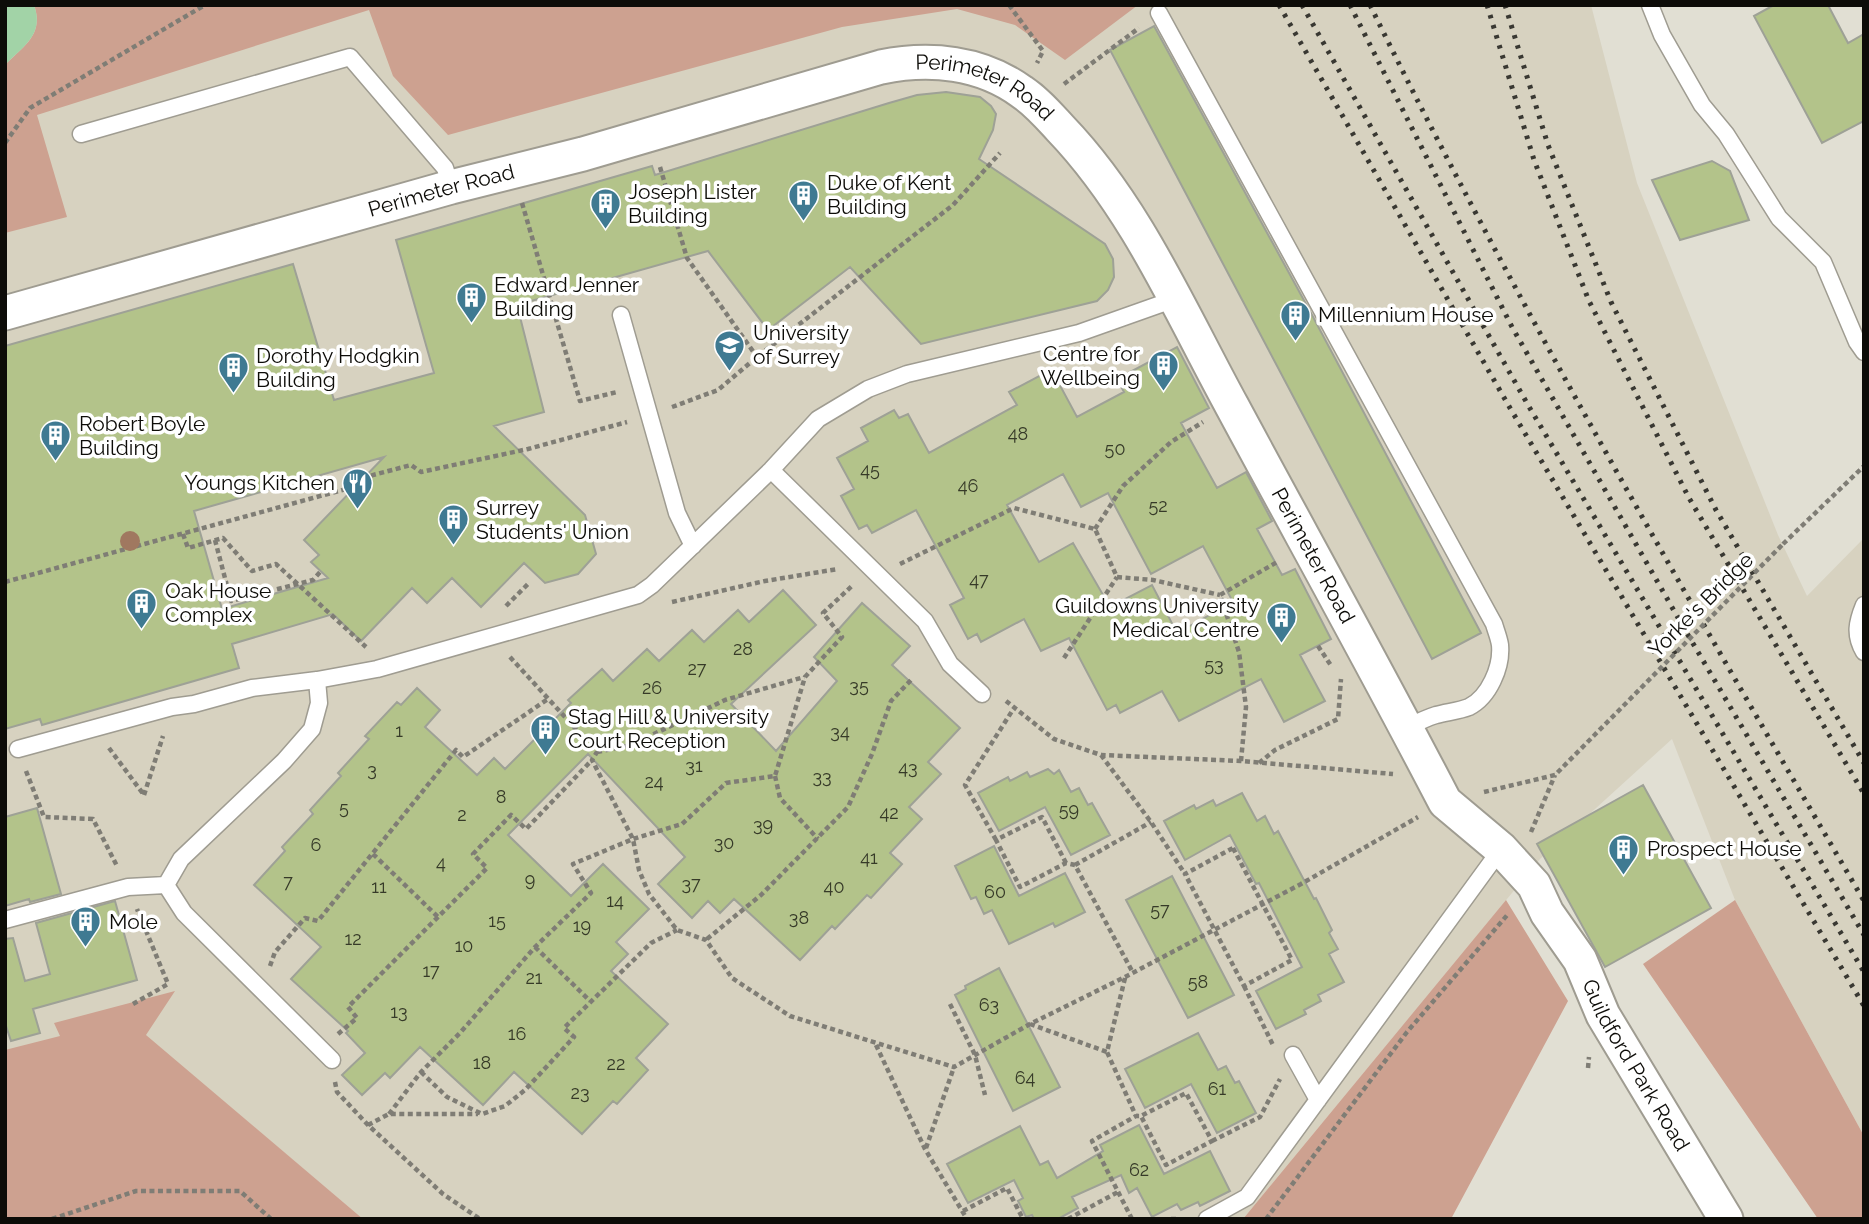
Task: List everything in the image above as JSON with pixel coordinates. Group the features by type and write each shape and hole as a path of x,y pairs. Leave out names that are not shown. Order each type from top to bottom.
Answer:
{"street":[{"name":"Perimeter Road","path":"5,313 744,107 864,71 914,62 945,63 972,68 1006,81 1031,98 1085,153 1117,197 1175,299 1445,802 1525,878"},
{"name":"Guildford Park Road","path":"1525,878 1580,960 1603,1015 1726,1219"}],"lane":[{"path":"1650,5 1662,36 1702,106 1726,134 1779,218 1823,262 1857,342 1864,352"},
{"path":"1159,13 1493,624 1500,653 1494,677 1486,692 1467,708 1436,715 1406,728"},
{"path":"82,134 350,57 445,168 452,187"},
{"path":"18,749 172,706 194,704 252,688 377,669 638,595 771,470 818,419 869,389 907,374 1079,332 1175,299"},
{"path":"621,315 677,513 693,546"},
{"path":"771,470 925,621 950,664 982,694"},
{"path":"1864,605 1857,622 1857,634 1864,652"},
{"path":"166,885 181,859 284,761 312,729 319,703 317,680"},
{"path":"1207,1219 1247,1197 1318,1100 1525,878"},
{"path":"5,920 128,887 166,885"},
{"path":"166,885 184,913 326,1055"},
{"path":"1293,1055 1318,1100"}],"path":[{"path":"5,143 30,108 205,5"},
{"path":"1009,5 1043,51 1031,98"},
{"path":"1031,98 1159,13"},
{"path":"650,133 687,258 757,357"},
{"path":"5,582 346,489 358,479 411,465 421,472 528,449 648,416 718,390 953,205 1000,153"},
{"path":"513,172 580,401 640,386"},
{"path":"1095,529 1123,486 1171,442 1231,404"},
{"name":"Yorke's Bridge","path":"1555,775 1783,544 1864,466"},
{"path":"878,575 1014,508 1095,529"},
{"path":"1095,529 1117,577"},
{"path":"183,534 188,548 223,538 252,570 276,564 372,652"},
{"path":"215,540 231,601 313,580 321,571"},
{"path":"1117,577 1153,580 1220,595 1307,545"},
{"path":"661,604 765,581 850,568"},
{"path":"1064,658 1117,577"},
{"path":"818,839 780,798 775,776 805,677 842,637 823,613 861,578"},
{"path":"504,608 530,582"},
{"path":"1220,595 1239,652 1246,707 1241,761"},
{"path":"1259,763 1275,750 1338,719 1340,679 1318,646"},
{"path":"505,652 597,752"},
{"path":"1340,679 1372,663"},
{"path":"480,1219 443,1194 368,1125 337,1092 326,1055 357,1018 348,1007 488,868 473,854 511,815 526,829 597,752 631,745 725,700 805,677"},
{"path":"706,940 761,895 848,807 872,754 891,701 912,679"},
{"path":"982,694 998,695 1054,739 1101,755 1241,761 1396,774 1426,764"},
{"path":"261,990 275,951 305,918 318,921 456,750 463,757 548,699"},
{"path":"94,728 144,795 172,706"},
{"path":"1014,708 965,785 1020,887 1066,863 1075,865 1151,822"},
{"path":"1101,755 1151,822 1185,874 1274,1047 1293,1055 1260,1117 1166,1165 1138,1116 1107,1052 1125,977"},
{"path":"592,760 633,839 639,870 649,894 677,930 706,940 732,978 790,1016 954,1066"},
{"path":"925,1149 954,1066 1262,904 1445,802 1555,775"},
{"path":"1266,1219 1525,878 1555,775"},
{"path":"368,1125 389,1114 421,1072 460,1033 535,947 591,893 573,863 633,839 681,824 726,783 775,776"},
{"path":"996,841 1042,817 1066,863"},
{"path":"1185,874 1233,848 1292,960 1244,986"},
{"path":"373,854 439,918"},
{"path":"1075,865 1132,971"},
{"path":"389,1114 482,1114 505,1106 525,1090 574,1037 564,1028 590,1001 651,943 677,930"},
{"path":"535,947 590,1001"},
{"path":"950,1004 975,1055 985,1095"},
{"path":"1030,1024 1107,1052"},
{"path":"876,1044 925,1149 967,1219"},
{"path":"421,1072 447,1097 482,1114"},
{"path":"1132,1219 1092,1141 1186,1093 1212,1142"},
{"path":"962,1211 1007,1188 1023,1219"},
{"path":"52,1219 136,1191 240,1191 271,1219"},
{"path":"1068,1219 1118,1192"},
{"path":"1171,1219 1178,1219"}],"shaded area":[{"name":"University of Surrey","path":"5,5 1591,5 1637,183 1778,535 1807,596 1864,538 1864,1136 1735,900 1672,739 1540,859 1243,1219 363,1219 145,1035 5,1078"},
{"path":"5,5 34,5 37,15 30,40 5,65"},
{"path":"34,5 1138,5 1065,60 1015,25 957,9 842,27 448,135 393,76 369,10 37,115 67,217 5,233 5,65 25,46 34,32 37,15"},
{"path":"1506,900 1568,1001 1451,1219 1243,1219"},
{"path":"1735,900 1864,1136 1864,1219 1818,1219 1643,964"},
{"path":"175,991 146,1035 363,1219 5,1219 5,1050 60,1036 54,1023"}],"building":[{"path":"1774,5 1828,5 1848,43 1864,34 1864,121 1822,143 1754,16"},
{"name":"Millennium House","path":"1154,26 1481,633 1432,659 1110,50"},
{"path":"946,92 980,97 991,106 996,114 993,130 979,159 1105,244 1113,259 1114,277 1108,290 1097,301 921,344 850,267 768,330 708,251 517,305 544,412 494,426 585,515 596,554 578,574 545,583 524,563 481,607 452,578 427,603 412,588 361,641 333,614 232,644 239,668 42,725 40,719 5,729 5,346 293,264 334,400 434,373 396,240 652,166 655,175 917,95","holes":["384,457 304,540 319,555 311,562 328,578 222,609 194,511"]},
{"path":"1712,161 1730,171 1749,220 1680,240 1652,180"},
{"path":"1177,347 1209,408 1181,423 1217,488 1246,472 1272,521 1257,529 1282,575 1295,569 1331,639 1300,655 1325,701 1284,722 1261,679 1179,721 1162,691 1120,713 1116,705 1107,710 1069,638 1041,651 1024,619 981,642 977,634 968,639 950,605 964,598 916,510 872,533 867,525 859,529 841,496 854,489 837,458 868,441 861,428 894,410 899,418 908,414 929,453 1017,405 1009,392 1043,374 1048,382 1056,378 1077,417 1124,392 1117,379","holes":["1063,474 1081,507 1108,493 1151,574 1203,546 1233,602 1177,633 1152,585 1110,607 1073,543 1039,562 1007,505"]},
{"path":"783,590 816,625 731,704 776,751 837,681 814,657 862,603 910,646 892,665 960,728 928,762 941,774 909,807 922,819 890,853 902,864 871,898 867,895 835,929 832,926 800,960 734,899 720,913 708,901 692,918 658,884 685,857 588,754 508,835 571,896 603,864 649,909 616,942 628,954 611,971 668,1024 636,1058 648,1070 617,1104 613,1101 582,1134 514,1072 483,1105 420,1047 390,1078 385,1073 362,1095 342,1075 365,1053 346,1033 348,1031 291,979 321,947 254,885 285,851 282,847 313,814 310,810 341,776 338,773 369,739 365,736 397,702 401,705 417,688 440,710 425,727 477,775 494,758 505,769 571,703 568,700 602,669 613,681 647,649 659,661 692,630 704,642 738,610 749,622"},
{"path":"1048,769 1054,774 1059,770 1071,792 1079,788 1088,805 1092,803 1110,835 1071,855 1045,807 999,831 978,793 1008,777 1010,781 1027,772 1030,777"},
{"name":"Prospect House","path":"1643,785 1711,908 1605,967 1537,844"},
{"path":"1242,793 1257,821 1265,816 1274,834 1278,831 1314,899 1316,898 1338,949 1329,954 1344,982 1318,995 1321,1001 1304,1010 1306,1014 1276,1029 1256,991 1302,967 1259,883 1256,884 1230,835 1185,860 1164,821 1194,805 1196,809 1213,800 1216,806"},
{"path":"37,808 61,894 5,906 5,817"},
{"path":"994,846 1019,896 1065,873 1085,912 1055,927 1053,923 1009,944 992,910 984,914 976,897 971,899 955,866"},
{"path":"1172,876 1234,995 1188,1018 1126,900"},
{"name":"Mole","path":"115,901 137,980 33,1009 40,1033 11,1041 5,1023 5,939 13,938 25,981 50,974 36,923"},
{"path":"999,968 1060,1087 1013,1111 955,995 966,989 965,986"},
{"path":"1198,1033 1218,1070 1226,1066 1235,1083 1239,1081 1256,1113 1217,1133 1191,1084 1145,1108 1125,1069"},
{"path":"1139,1125 1164,1174 1210,1151 1230,1191 1200,1206 1198,1202 1181,1210 1177,1204 1152,1217 1137,1188 1129,1193 1121,1175 1072,1197 1078,1208 1058,1219 1034,1219 1032,1215 1026,1217 1018,1201 1023,1198 1014,1180 968,1203 947,1164 1020,1126 1040,1165 1048,1161 1057,1178 1103,1151 1100,1145"}],"railway":[{"path":"1279,5 1510,408 1864,1006"},
{"path":"1302,5 1528,405 1864,972"},
{"path":"1350,5 1512,327 1864,935"},
{"path":"1370,5 1427,120 1547,346 1864,901"},
{"path":"1487,5 1534,160 1589,301 1689,498 1864,794"},
{"path":"1505,5 1548,145 1611,302 1716,510 1864,763"}],"place":[{"name":"Duke of Kent Building","path":"804,222"},
{"name":"Joseph Lister Building","path":"605,231"},
{"name":"Edward Jenner Building","path":"471,324"},
{"name":"Millennium House","path":"1295,342"},
{"name":"University of Surrey","path":"730,372"},
{"name":"Centre for Wellbeing","path":"1163,393"},
{"name":"Dorothy Hodgkin Building","path":"233,395"},
{"name":"Robert Boyle Building","path":"56,463"},
{"name":"Youngs Kitchen","path":"358,510"},
{"name":"Surrey Students' Union","path":"453,547"},
{"name":"Oak House Complex","path":"142,630"},
{"name":"Guildowns University Medical Centre","path":"1282,645"},
{"name":"Stag Hill & University Court Reception","path":"545,756"},
{"name":"Prospect House","path":"1624,876"},
{"name":"Mole","path":"86,949"}]}
